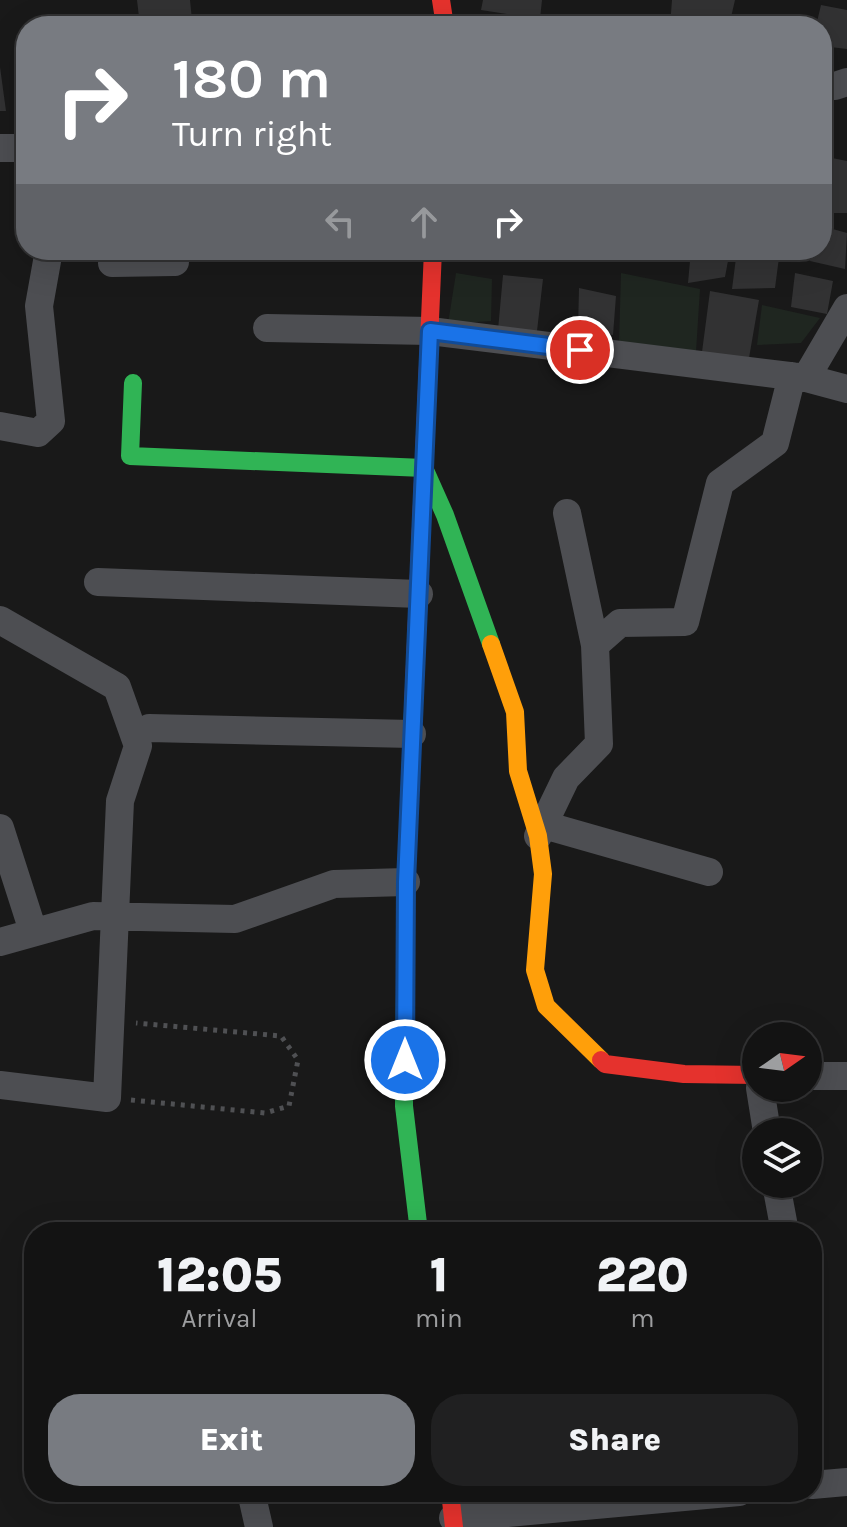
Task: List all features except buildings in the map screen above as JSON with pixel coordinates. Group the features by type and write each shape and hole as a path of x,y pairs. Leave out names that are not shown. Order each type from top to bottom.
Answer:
{"street":[{"path":"0,426 38,433 51,421 39,306 47,260"},
{"path":"112,263 175,260"},
{"path":"418,1222 404,1106 406,882 433,260"},
{"path":"595,645 620,623 685,622 720,483 775,443 799,377 847,308"},
{"path":"267,328 430,331 799,377 847,389"},
{"path":"133,383 130,456 424,468"},
{"path":"424,468 445,515 515,712 518,771 541,830 543,874 535,970 546,1006 605,1064 684,1074 742,1075"},
{"path":"541,830 566,778 599,744 595,645 567,513"},
{"path":"98,582 419,594"},
{"path":"0,620 117,687 138,746 120,801 107,1098 0,1085"},
{"path":"149,728 412,734"},
{"path":"0,828 33,931"},
{"path":"541,830 709,872"},
{"path":"0,942 93,916 235,919 334,884 406,882"},
{"path":"822,1076 847,1076"},
{"path":"779,1198 783,1222"},
{"path":"822,1484 847,1482"},
{"path":"253,1502 259,1527"},
{"path":"453,1512 587,1502"}],"path":[{"path":"107,1098 265,1113 289,1106 298,1060 281,1036 111,1021"}],"shaded area":[{"path":"456,273 492,279 491,321 448,324"},
{"path":"621,273 700,289 696,352 619,344"},
{"path":"762,305 820,318 801,343 757,345"}],"traffic: fast":[{"path":"133,383 130,456 424,468 445,515 491,644"},
{"path":"413,711 406,882 404,1106 418,1222"}],"traffic: slow":[{"path":"491,644 515,712 518,771 538,836 543,874 535,970 546,1006 601,1060"}],"traffic: jam":[{"path":"441,0 443,16"},
{"path":"413,711 433,260"},
{"path":"601,1060 605,1064 684,1074 742,1075"},
{"path":"451,1502 454,1527"}],"route":[{"path":"405,1060 406,882 430,331 580,350"}]}
